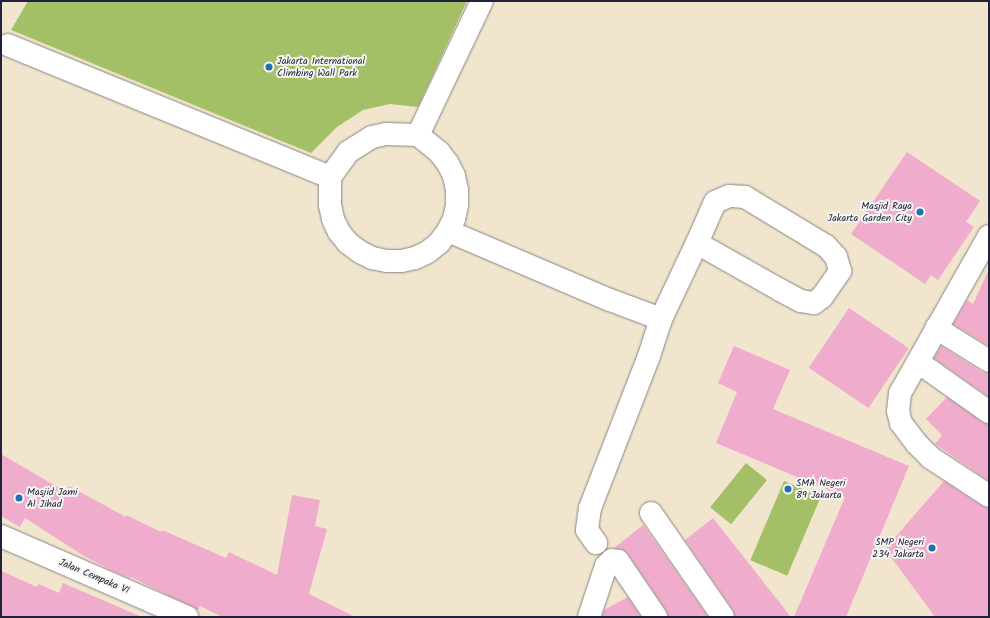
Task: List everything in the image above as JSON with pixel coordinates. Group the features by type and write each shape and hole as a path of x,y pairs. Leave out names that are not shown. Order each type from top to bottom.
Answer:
{"street":[{"path":"418,135 482,1"},
{"path":"8,45 330,176"},
{"path":"386,134 418,135 438,152 448,164 454,176 457,190 457,205 454,218 448,231 439,243 428,252 415,258 401,261 387,261 372,258 360,252 348,243 339,232 333,219 330,205 330,176 348,152 372,137 386,134"},
{"path":"596,543 587,530 590,508 649,356 661,319 715,202 729,196 745,197 826,246 836,257 840,271 822,297 814,303 801,301 697,243"},
{"path":"448,231 610,300 661,319"},
{"path":"989,236 900,393 898,411 901,423 916,443 931,458 989,496"},
{"path":"936,328 989,361"},
{"path":"918,362 989,412"},
{"path":"651,513 723,617"},
{"name":"Jalan Cempaka VI","path":"1,536 187,617"},
{"path":"589,617 606,566 612,560 618,561 656,617"}],"green space":[{"name":"Jakarta International Climbing Wall Park","path":"28,1 467,1 418,107 390,104 363,110 337,127 311,153 11,30"},
{"path":"746,463 767,480 731,524 710,507"},
{"path":"784,481 821,497 787,576 750,560"}],"building":[{"name":"Masjid Raya Jakarta Garden City","path":"907,152 980,201 966,222 974,227 938,280 931,275 925,284 851,234"},
{"path":"989,269 989,346 953,324 967,300 973,304"},
{"path":"849,308 909,348 868,408 809,368"},
{"path":"734,346 790,370 773,409 909,466 846,617 794,617 845,497 716,443 737,392 718,383"},
{"path":"941,346 982,372 989,373 989,397 934,358"},
{"path":"947,397 982,422 989,424 989,481 935,444 942,435 926,419"},
{"path":"1,454 66,492 69,486 126,517 126,515 161,532 162,530 226,558 229,552 277,575 292,495 320,500 315,526 327,529 309,594 355,617 222,617 200,606 198,610 131,577 130,578 115,572 84,556 25,518 20,527 1,516"},
{"name":"SMP Negeri 234 Jakarta","path":"944,481 982,506 989,508 989,617 935,617 885,549"},
{"path":"713,518 791,617 735,617 733,610 685,540"},
{"path":"643,525 708,617 668,617 666,610 628,554 624,550 614,548"},
{"path":"1,571 37,587 39,584 59,593 63,583 142,617 1,617"},
{"path":"628,597 641,617 602,617 604,610"}],"place":[{"name":"Jakarta International Climbing Wall Park","path":"269,67"},
{"name":"Masjid Raya Jakarta Garden City","path":"920,212"},
{"name":"SMA Negeri 89 Jakarta","path":"788,489"},
{"name":"Masjid Jami Al Jihad","path":"19,498"},
{"name":"SMP Negeri 234 Jakarta","path":"932,548"}]}
